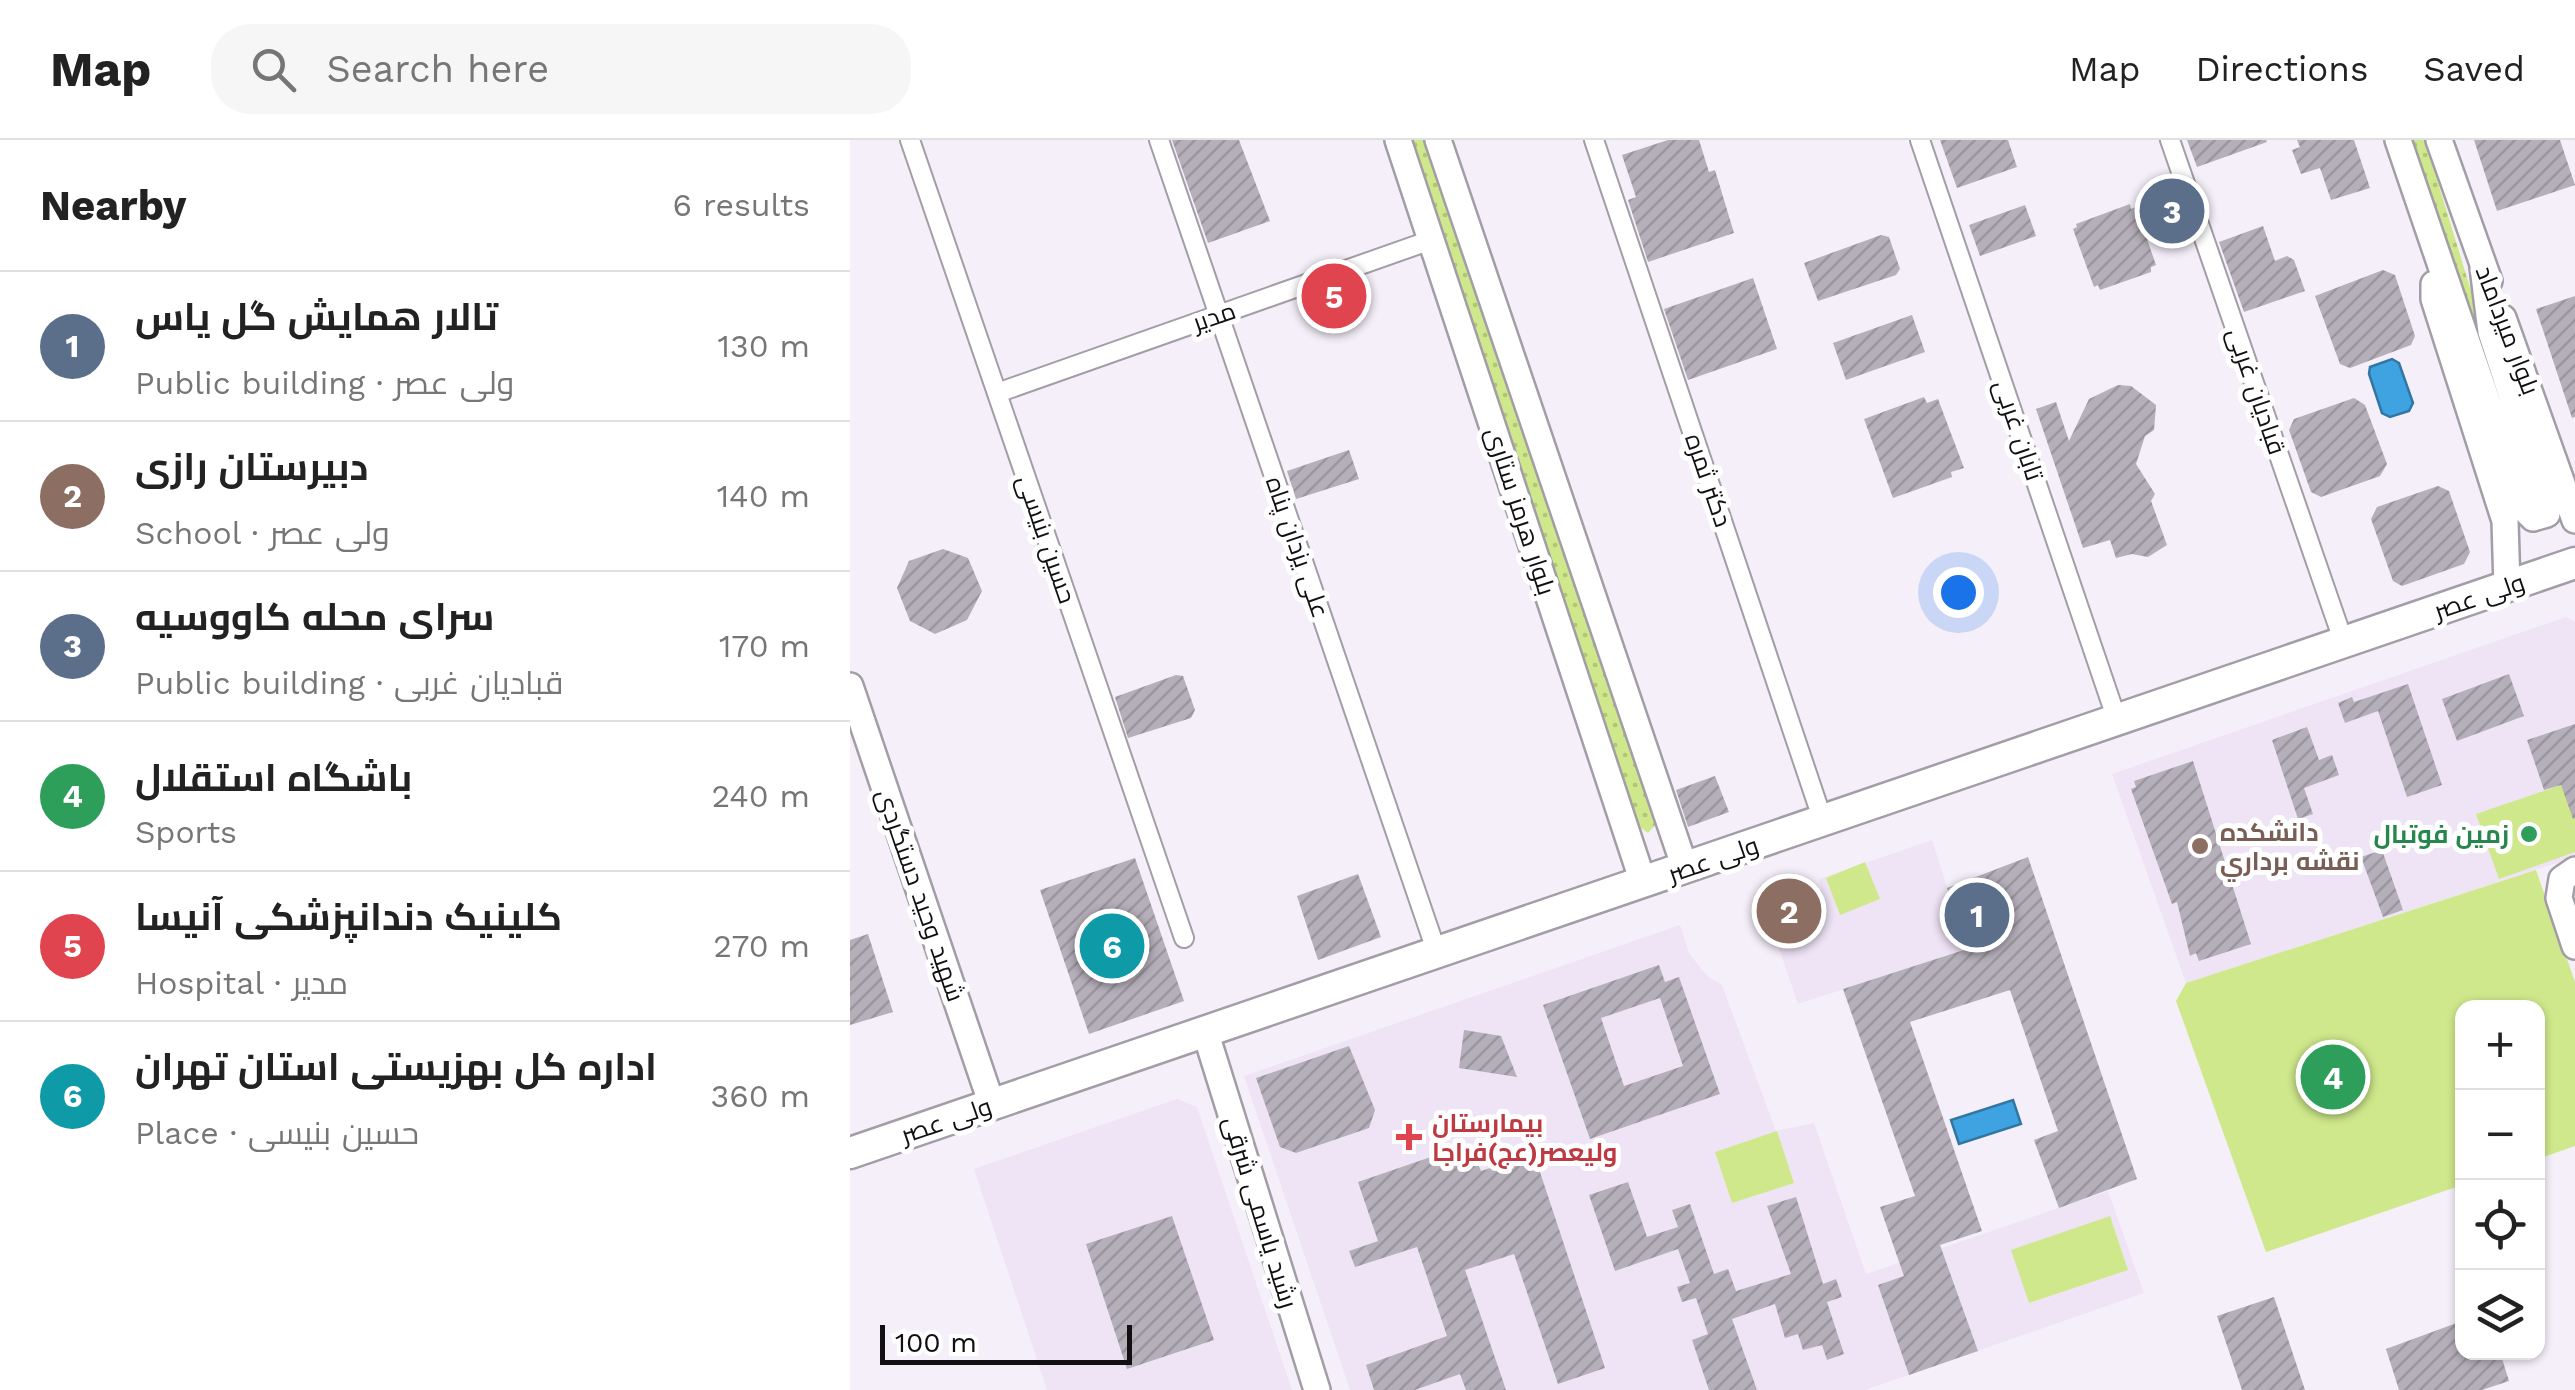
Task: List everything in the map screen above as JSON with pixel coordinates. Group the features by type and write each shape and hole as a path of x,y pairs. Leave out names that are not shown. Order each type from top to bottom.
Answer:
{"main road":[{"name":"بلوار هرمز ستاری","path":"1398,140 1643,882"},
{"name":"بلوار هرمز ستاری","path":"1438,140 1686,868"},
{"name":"بلوار میرداماد","path":"2398,140 2516,486 2527,514 2540,519 2547,514 2548,504 2490,332 2484,267"},
{"name":"بلوار میرداماد","path":"2439,140 2575,520"},
{"path":"2434,244 2434,299 2506,520 2507,586"},
{"path":"2538,412 2575,468"},
{"name":"ولی عصر","path":"850,1153 2575,563"},
{"name":"شهید وحید دستگردی","path":"850,686 992,1105"},
{"path":"1628,838 1654,838 1670,824"},
{"path":"2575,870 2562,879 2558,894 2575,946"},
{"name":"رشید یاسمی شرقی","path":"1206,1034 1317,1390"}],"street":[{"name":"حسین بنیسی","path":"910,140 1184,938"},
{"name":"علی یزدان پناه","path":"1159,140 1437,953"},
{"name":"دکتر ثمره","path":"1594,140 1823,821"},
{"name":"تابان غربی","path":"1920,140 2117,720"},
{"name":"قبادیان غربی","path":"2170,140 2344,642"},
{"name":"مدیر","path":"996,393 1431,240"}],"shaded area":[{"path":"2566,617 2575,622 2575,857 2186,983 2112,774"},
{"path":"1932,840 1967,949 1798,1004 1765,907 1821,890 1819,879"},
{"path":"1680,925 1689,953 1707,976 1722,985 1776,1131 1814,1123 1866,1274 2108,1191 2144,1293 1865,1390 1350,1390 1244,1076"},
{"path":"1177,1099 1197,1107 1292,1390 1047,1390 974,1169"}],"green space":[{"path":"1412,140 1424,140 1656,824 1648,833 1640,827"},
{"path":"2407,140 2425,140 2537,507"},
{"name":"زمین فوتبال","path":"2561,785 2575,814 2575,852 2499,879 2476,814"},
{"path":"1865,862 1880,899 1840,915 1826,878"},
{"path":"2536,870 2575,982 2575,1146 2545,1157 2545,1000 2455,1000 2455,1187 2266,1252 2176,1001 2186,983"},
{"path":"1777,1131 1794,1183 1732,1203 1715,1152"},
{"path":"2110,1216 2128,1270 2029,1303 2011,1250"}],"water":[{"path":"2392,359 2399,363 2413,403 2409,411 2390,417 2382,413 2369,374 2370,367"},
{"path":"2013,1100 2021,1124 1959,1144 1951,1120"}],"building":[{"path":"1172,140 1239,140 1270,221 1208,243"},
{"path":"1668,140 1699,140 1709,172 1715,170 1734,233 1648,262 1628,200 1636,197 1622,155"},
{"path":"1940,140 2008,140 2017,167 1957,188"},
{"path":"2187,140 2266,140 2267,142 2197,167"},
{"path":"2297,140 2354,140 2370,188 2331,200 2320,168 2301,174 2292,150 2300,147"},
{"path":"2474,140 2560,140 2575,185 2497,211"},
{"path":"2130,204 2131,209 2136,207 2156,265 2151,272 2100,290 2098,285 2094,287 2073,229 2076,224"},
{"path":"2025,205 2036,236 1980,256 1969,225"},
{"path":"2263,226 2275,261 2287,256 2294,260 2305,291 2244,312 2219,242"},
{"path":"1881,235 1889,237 1900,269 1896,275 1818,301 1804,263"},
{"path":"2383,270 2395,275 2415,336 2411,345 2350,368 2340,364 2315,296"},
{"path":"1753,278 1777,349 1688,380 1664,309"},
{"path":"2575,296 2575,417 2572,418 2536,309"},
{"path":"1912,315 1925,352 1846,380 1833,343"},
{"path":"2118,385 2131,386 2156,405 2154,430 2145,436 2136,464 2155,494 2151,501 2167,545 2148,557 2132,554 2116,558 2110,540 2083,548 2036,409 2056,402 2069,441 2089,399"},
{"path":"1924,397 1927,403 1938,399 1964,468 1951,472 1952,477 1893,498 1864,419"},
{"path":"2354,398 2365,405 2387,464 2380,476 2321,497 2311,492 2289,430 2294,419"},
{"path":"1349,450 1359,479 1296,499 1287,471"},
{"path":"2438,486 2449,491 2470,552 2464,564 2402,586 2393,581 2371,519 2377,507"},
{"path":"943,549 968,558 982,591 967,620 935,634 910,621 897,588 909,561"},
{"path":"2509,674 2524,716 2457,741 2442,699"},
{"path":"1176,675 1183,676 1195,710 1191,718 1128,738 1115,697"},
{"path":"2408,684 2442,785 2407,797 2378,711 2345,723 2338,703 2352,697 2354,702"},
{"path":"2575,724 2573,819 2561,785 2544,790 2527,740"},
{"path":"2307,727 2319,760 2332,755 2339,775 2304,788 2313,814 2298,819 2272,740"},
{"path":"2193,761 2251,944 2199,961 2196,953 2190,956 2177,902 2172,904 2131,789 2136,787 2134,781"},
{"path":"1715,776 1729,812 1688,827 1676,790"},
{"path":"2382,850 2403,910 2383,917 2361,857"},
{"path":"2028,857 2137,1179 2059,1208 2034,1140 2058,1131 2010,990 1910,1022 1982,1231 1940,1245 1978,1351 1909,1375 1878,1285 1904,1276 1880,1207 1915,1196 1843,989 1967,949 1947,888"},
{"path":"1135,858 1184,1001 1089,1034 1040,890"},
{"path":"1358,874 1381,937 1318,960 1297,896"},
{"path":"868,934 893,1012 850,1025 850,940"},
{"path":"1659,965 1665,982 1679,977 1720,1094 1590,1139 1543,1005","holes":["1660,998 1683,1066 1624,1086 1601,1018"]},
{"path":"1464,1030 1501,1036 1517,1077 1459,1068"},
{"path":"1349,1046 1375,1110 1369,1128 1296,1153 1280,1147 1256,1078"},
{"path":"1457,1148 1462,1159 1474,1154 1481,1171 1525,1157 1538,1166 1605,1368 1558,1384 1514,1254 1465,1270 1506,1390 1466,1390 1460,1374 1415,1390 1374,1390 1366,1365 1447,1336 1417,1247 1355,1267 1349,1251 1378,1241 1358,1182"},
{"path":"1628,1182 1647,1237 1678,1227 1672,1210 1690,1204 1714,1274 1728,1269 1736,1291 1791,1274 1767,1206 1796,1197 1823,1284 1836,1279 1842,1297 1827,1302 1844,1354 1827,1360 1822,1345 1803,1350 1798,1334 1785,1338 1775,1304 1732,1319 1757,1390 1709,1390 1692,1340 1708,1334 1696,1298 1682,1302 1677,1287 1690,1283 1678,1249 1615,1271 1589,1195"},
{"path":"1172,1216 1214,1340 1127,1369 1086,1244"},
{"path":"2274,1297 2305,1390 2242,1390 2217,1316"},
{"path":"2455,1324 2455,1360 2502,1360 2509,1381 2482,1390 2399,1390 2386,1349"}],"place":[{"name":"سرای محله کاووسیه","path":"2172,211"},
{"name":"کلینیک دندانپزشکی آنیسا","path":"1334,296"},
{"name":"زمین فوتبال","path":"2529,834"},
{"name":"دانشكده نقشه برداري","path":"2200,846"},
{"name":"دبیرستان رازی","path":"1789,911"},
{"name":"تالار همایش گل یاس","path":"1977,915"},
{"name":"اداره کل بهزیستی استان تهران","path":"1112,946"},
{"name":"باشگاه استقلال","path":"2333,1077"},
{"name":"بیمارستان ولیعصر(عج)فراجا","path":"1409,1137"}]}
